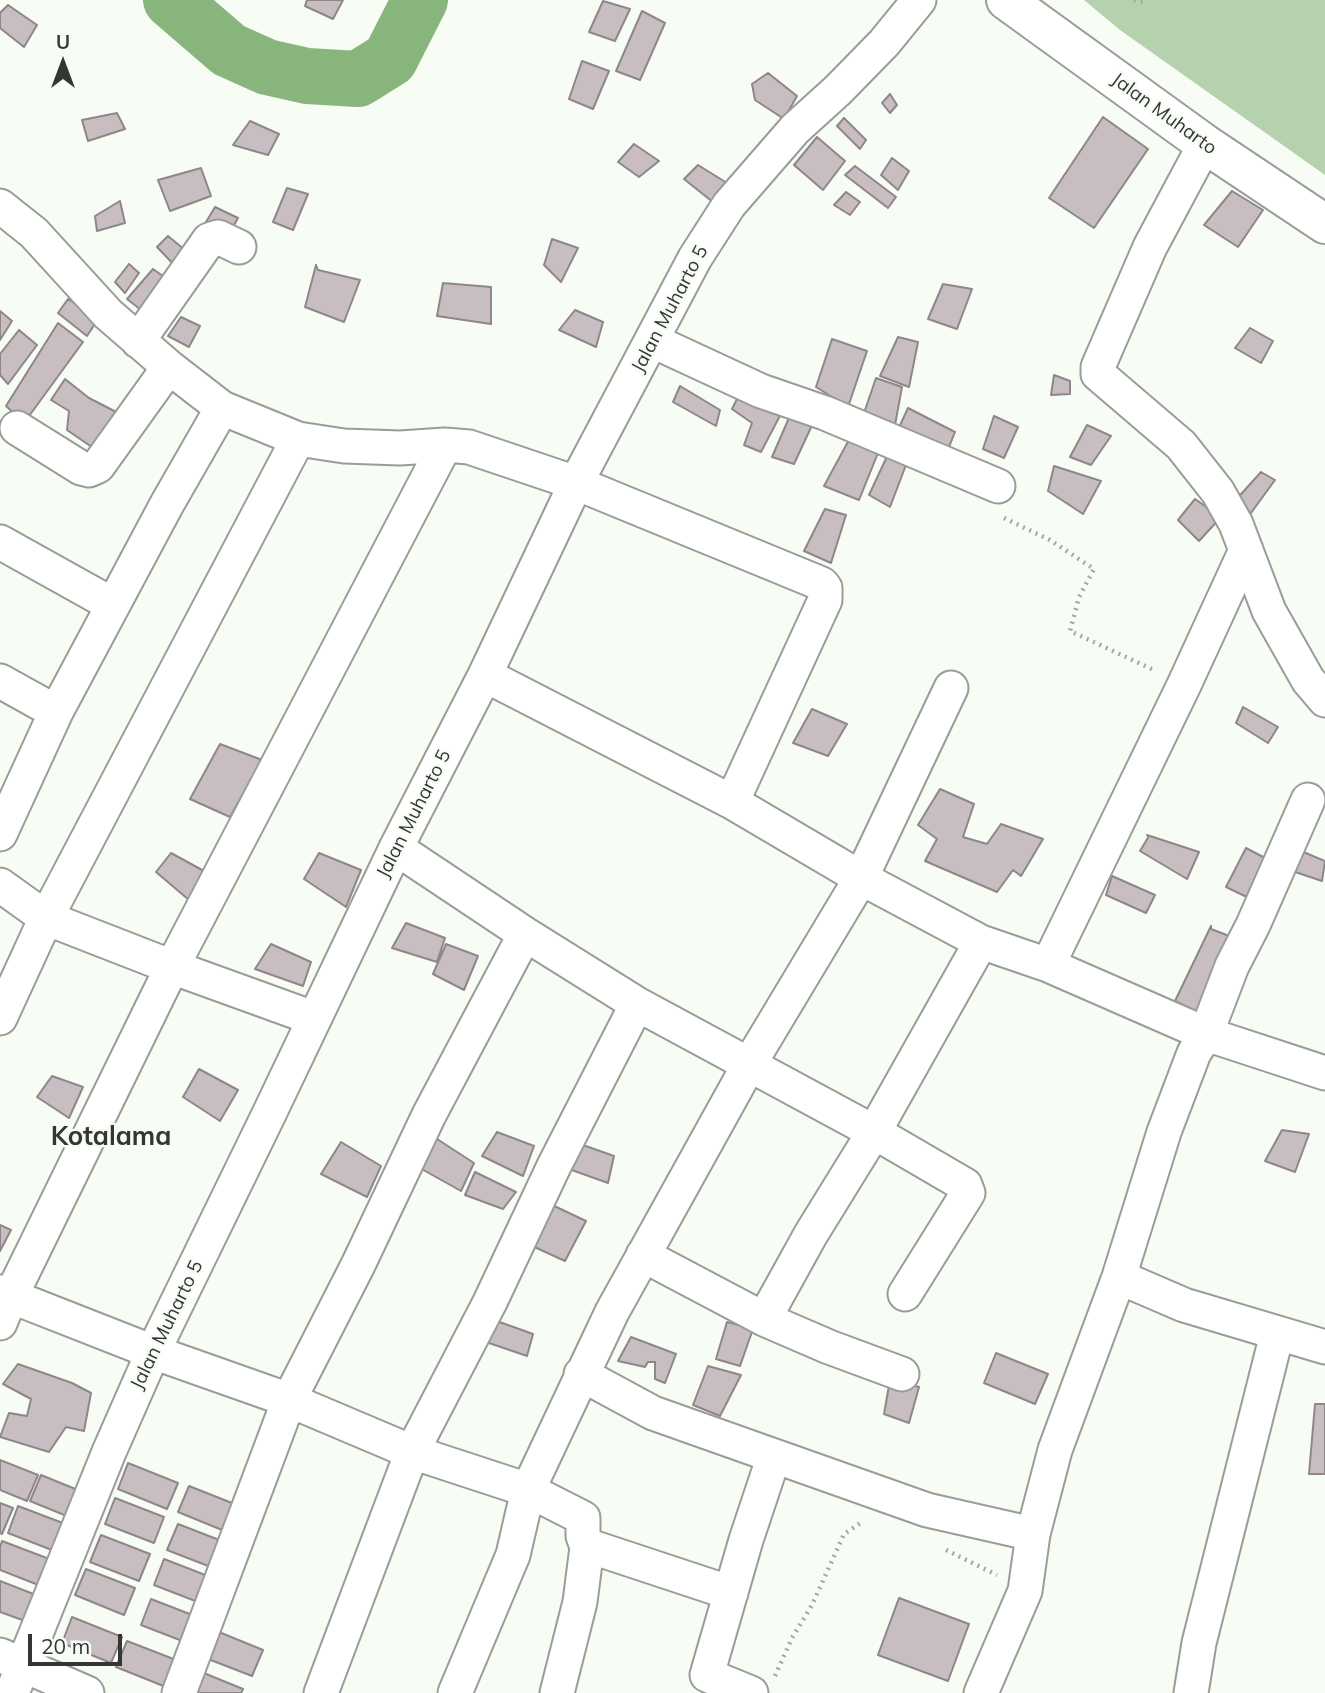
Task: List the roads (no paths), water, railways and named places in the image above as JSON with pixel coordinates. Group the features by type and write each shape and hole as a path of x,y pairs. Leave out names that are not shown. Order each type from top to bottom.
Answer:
{"main road":[{"name":"Jalan Muharto","path":"1006,0 1205,144 1325,224"}],"street":[{"name":"Jalan Muharto 5","path":"12,1671 153,1352 313,1018 396,848 485,676 576,482 695,258 729,205 794,129 838,90 884,43 919,0"},
{"path":"1205,144 1150,247 1097,370 1101,378 1181,445 1202,469 1230,514 1269,611 1308,680 1325,700"},
{"path":"0,206 34,233 108,314 222,408 298,439 355,446 469,447 576,482 810,578 825,588 825,600 732,802"},
{"path":"138,341 209,240 218,237 239,247"},
{"path":"653,341 761,391 825,413 998,486"},
{"path":"17,428 81,468 89,470 98,466 169,367"},
{"path":"0,834 56,712 167,504 222,408"},
{"path":"0,1018 46,918 298,439"},
{"path":"445,445 172,967 4,1303 153,1352 289,1401 412,1452 528,1490 583,1518 583,1536 587,1547 580,1602 557,1693"},
{"path":"0,542 113,605"},
{"path":"1048,965 1184,685 1246,550"},
{"path":"485,676 732,802 861,878 981,942 1048,965 1206,1034 1325,1073"},
{"path":"0,681 56,712"},
{"path":"455,1693 513,1555 528,1490 582,1374 643,1255 750,1063 861,878 951,688"},
{"path":"981,1693 1025,1591 1032,1534 1055,1450 1119,1277 1164,1132 1194,1053 1206,1034 1232,966 1308,800"},
{"path":"396,848 637,1004 750,1063 965,1185 968,1194 905,1294"},
{"path":"0,885 46,918 313,1018"},
{"path":"179,1693 289,1401 358,1265 429,1115 526,934"},
{"path":"764,1319 981,942"},
{"path":"321,1693 412,1452 490,1302 554,1166 637,1004"},
{"path":"643,1255 764,1319 829,1348 902,1374"},
{"path":"1119,1277 1184,1305 1325,1347"},
{"path":"1191,1693 1199,1643 1277,1334"},
{"path":"582,1374 653,1413 927,1510 1032,1534"},
{"path":"761,1687 704,1684 774,1456"},
{"path":"587,1547 731,1593"},
{"path":"12,1671 87,1693"}],"waterway":[{"path":"171,0 229,50 267,67 307,76 358,79 390,59 420,0"}],"district":[{"name":"Kotalama","path":"111,1137"}]}
